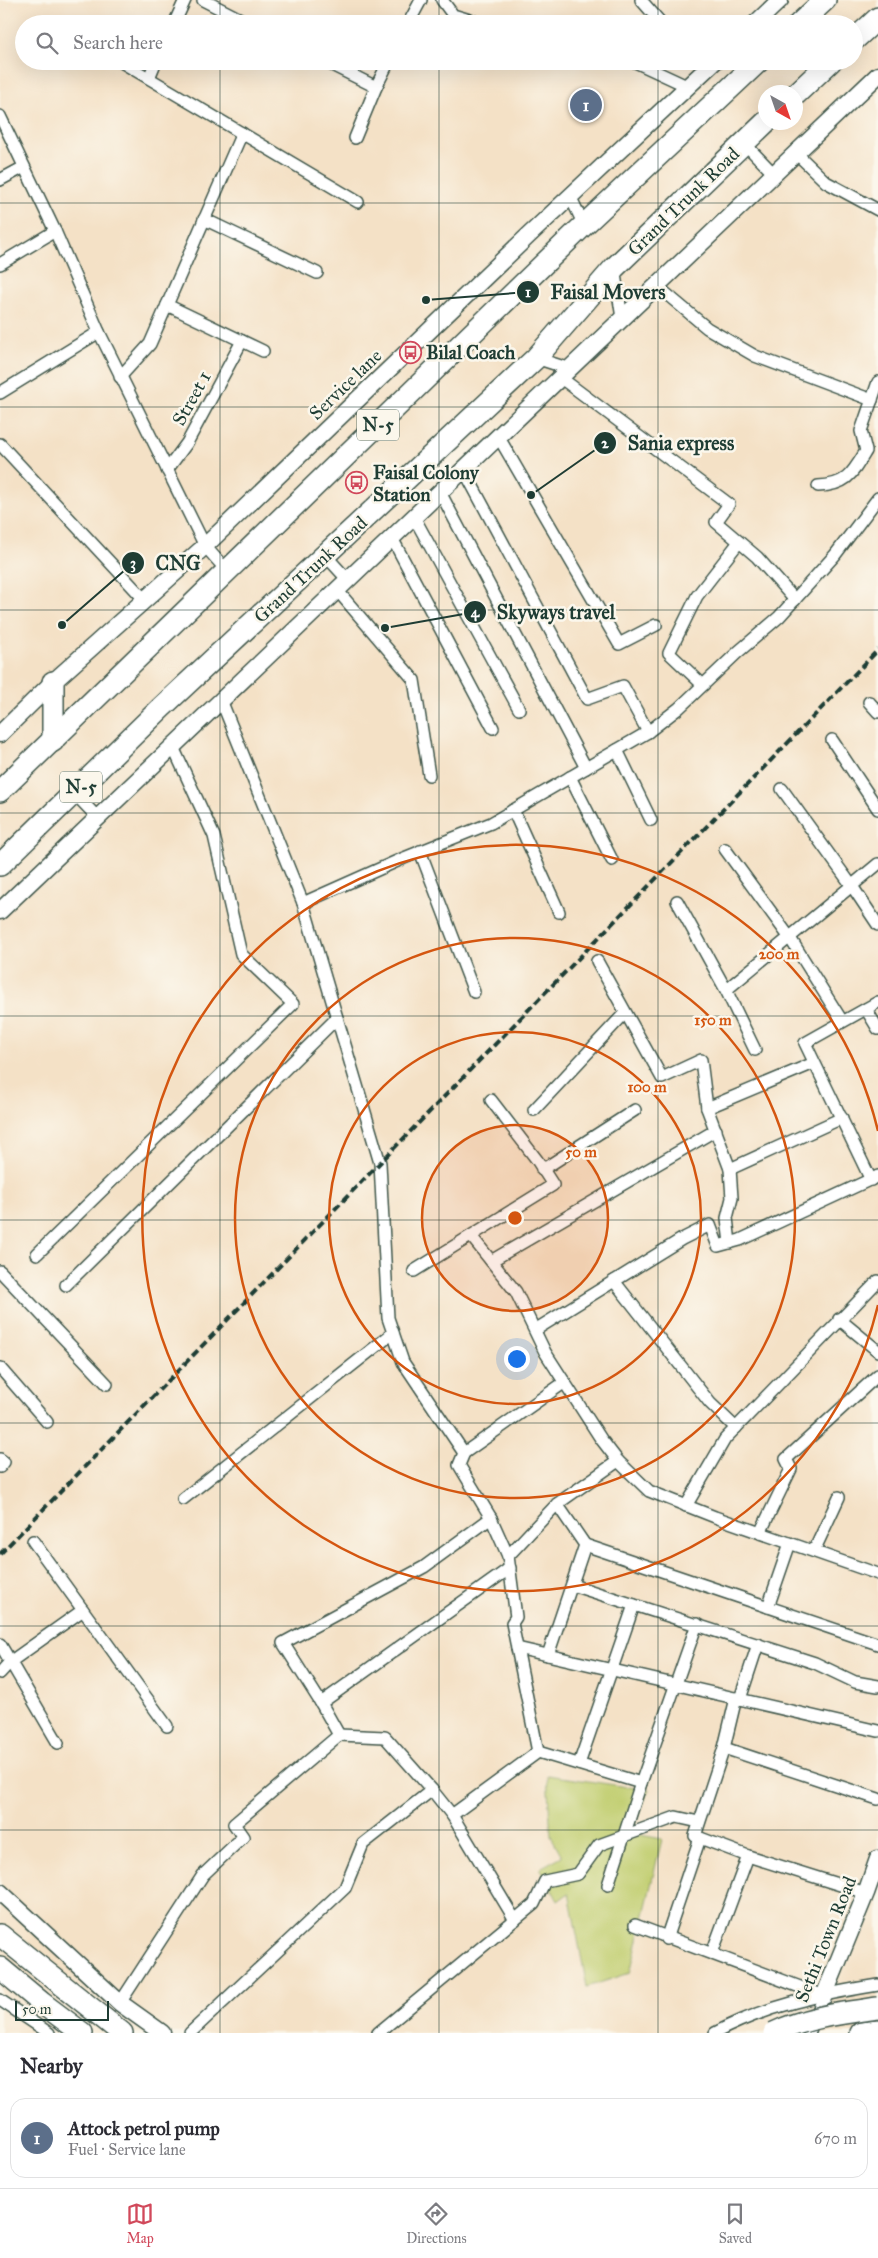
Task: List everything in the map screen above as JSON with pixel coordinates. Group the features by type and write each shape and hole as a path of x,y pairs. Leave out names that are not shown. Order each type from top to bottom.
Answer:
{"highway":[{"path":"809,15 825,0"},
{"path":"863,32 878,18"},
{"name":"N-5","path":"0,791 584,225 749,70"},
{"path":"803,87 821,70"},
{"name":"Grand Trunk Road","path":"0,865 161,708 536,358 614,268 758,129"},
{"path":"53,682 53,740"},
{"path":"0,1935 122,2033"},
{"path":"0,1968 82,2033"},
{"path":"774,2033 786,2027 839,2013 878,2008"},
{"path":"861,2033 878,2031"}],"street":[{"path":"178,15 185,0"},
{"path":"203,0 232,15"},
{"path":"413,15 421,0"},
{"path":"442,0 453,15"},
{"path":"641,0 654,15"},
{"path":"764,15 780,0"},
{"path":"135,70 358,202"},
{"path":"149,78 152,70"},
{"path":"342,70 376,87"},
{"path":"354,138 384,70"},
{"path":"653,70 689,86"},
{"name":"Service lane","path":"0,734 53,682 205,546 570,196 689,86 703,70"},
{"path":"0,911 878,75"},
{"path":"0,116 55,230 120,377 205,546 227,571"},
{"path":"120,377 150,344 242,133"},
{"path":"744,142 774,174"},
{"path":"796,153 826,182 878,210"},
{"path":"0,180 24,167"},
{"path":"570,196 584,225"},
{"path":"204,219 317,273"},
{"path":"0,264 55,230"},
{"path":"614,268 622,318"},
{"path":"657,286 708,328 755,356 872,400"},
{"path":"167,305 263,351"},
{"path":"0,393 99,332"},
{"name":"Street 1","path":"167,470 187,443 242,341"},
{"path":"536,358 565,374 730,504 716,522 756,557 795,600"},
{"path":"818,486 832,485 852,475 857,467 866,451 861,431 878,382"},
{"path":"498,436 619,644 656,626"},
{"path":"0,444 144,599"},
{"path":"464,470 587,699 622,686 648,732"},
{"path":"440,492 586,768"},
{"path":"303,903 420,851 491,823 648,732 679,708 738,652 779,617 835,555 878,498"},
{"path":"414,517 519,709"},
{"path":"392,538 492,728"},
{"path":"703,685 669,654 697,596 739,542"},
{"path":"325,555 342,585 414,680 429,775"},
{"path":"221,700 303,903 380,1163 388,1318 403,1362 464,1453"},
{"path":"869,702 878,712"},
{"path":"832,740 878,809"},
{"path":"37,1254 293,1004 241,954 214,836 173,747"},
{"path":"618,750 651,820"},
{"path":"570,777 612,860"},
{"path":"782,789 852,886 878,926"},
{"path":"74,793 97,817"},
{"path":"513,810 559,912"},
{"path":"726,849 790,938 842,1022"},
{"path":"420,851 474,992"},
{"path":"726,990 878,864"},
{"path":"677,901 726,990 755,1050"},
{"path":"597,961 662,1078 701,1060 707,1108 730,1169 732,1198 727,1218 730,1243"},
{"path":"535,1330 682,1239 710,1225 718,1246 730,1243 874,1178 805,1042 878,1002"},
{"path":"866,1009 878,1029"},
{"path":"534,1110 625,1013"},
{"path":"66,1285 336,1018"},
{"path":"707,1108 814,1062"},
{"path":"414,1272 553,1185 537,1160 490,1100"},
{"path":"542,1170 635,1110"},
{"path":"730,1169 842,1118"},
{"path":"491,1261 716,1130"},
{"path":"471,1236 516,1292 545,1352 618,1461 649,1490 686,1506 878,1574"},
{"path":"0,1271 107,1384"},
{"path":"614,1281 710,1403 736,1428"},
{"path":"686,1506 725,1439 878,1281"},
{"path":"839,1320 878,1351"},
{"path":"184,1499 394,1333"},
{"path":"0,1368 47,1422"},
{"path":"760,1533 791,1469 786,1459 878,1375"},
{"path":"538,1752 512,1623 516,1617 508,1556 490,1518 458,1465 464,1453 565,1382"},
{"path":"0,1459 4,1462 0,1467"},
{"path":"508,1556 557,1504 618,1461"},
{"path":"814,1551 839,1497"},
{"path":"557,1504 585,1545 878,1644"},
{"path":"339,1735 283,1643 424,1567 490,1518"},
{"path":"33,1541 167,1726"},
{"path":"768,1608 790,1543"},
{"path":"548,1655 585,1545"},
{"path":"321,1703 510,1568"},
{"path":"572,1585 815,1663 855,1682 878,1686"},
{"path":"579,1764 634,1605"},
{"path":"0,1673 10,1662 83,1610"},
{"path":"608,1885 641,1783 697,1624"},
{"path":"0,1644 58,1743"},
{"path":"758,1644 738,1698 724,1748 695,1836 748,1856 866,1893"},
{"path":"517,1648 878,1730"},
{"path":"120,2003 202,1875 243,1837 234,1824 339,1735 385,1737 452,1815 515,1920"},
{"path":"724,1748 878,1799"},
{"path":"538,1752 641,1783"},
{"path":"452,1815 538,1752"},
{"path":"190,2033 345,1888 363,1844 432,1790"},
{"path":"378,2033 534,1904 545,1881 578,1874 599,1845 676,1817 699,1822"},
{"path":"667,1938 700,1838"},
{"path":"712,1953 748,1856"},
{"name":"Sethi Town Road","path":"809,2033 878,1860"},
{"path":"0,1892 120,2003 162,2033"},
{"path":"635,1925 824,1996"},
{"path":"716,2033 757,2014 824,1996 878,1985"},
{"path":"0,2000 49,2033"}],"green space":[{"path":"547,1775 649,1790 630,1833 662,1839 630,1973 587,1987 569,1893 558,1901 540,1868 562,1856 551,1836"}],"railway":[{"path":"0,1554 878,650"}],"place":[{"name":"Attock petrol pump","path":"586,105"},
{"name":"Faisal Movers","path":"426,300"},
{"name":"Bilal Coach","path":"410,352"},
{"name":"Faisal Colony Station","path":"357,483"},
{"name":"Sania express","path":"531,495"},
{"name":"CNG","path":"62,625"},
{"name":"Skyways travel","path":"385,628"}]}
